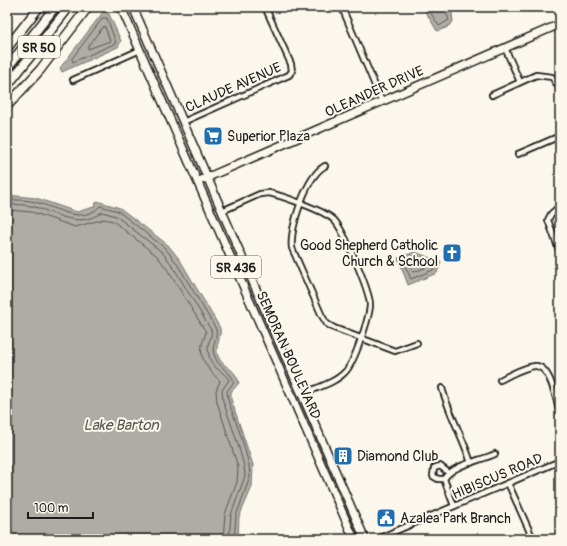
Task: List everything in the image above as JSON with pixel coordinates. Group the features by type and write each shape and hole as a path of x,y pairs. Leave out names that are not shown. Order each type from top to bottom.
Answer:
{"highway":[{"path":"7,48 39,7"},
{"name":"SR 50","path":"7,68 55,7"},
{"name":"SR 50","path":"7,86 69,7"},
{"path":"7,106 40,70 86,9"}],"main road":[{"name":"SEMORAN BOULEVARD","path":"121,7 288,385 354,539"},
{"name":"SEMORAN BOULEVARD","path":"133,7 364,539"},
{"name":"OLEANDER DRIVE","path":"198,181 560,24"},
{"path":"288,385 293,392 302,394"},
{"path":"293,398 302,400 307,407"},
{"path":"349,528 358,539"}],"street":[{"name":"CLAUDE AVENUE","path":"183,122 289,76 292,71 265,7"},
{"path":"343,10 382,102"},
{"path":"505,48 520,82"},
{"path":"73,80 140,50"},
{"path":"492,95 536,75 552,77 560,89"},
{"path":"518,154 560,136"},
{"path":"325,166 318,171 312,179 290,237 295,254 327,324 395,351 417,343"},
{"path":"222,211 260,194 269,194 326,214 339,226 369,294 369,313 352,362 346,372 338,379 302,394"},
{"path":"560,206 551,214 548,220 560,253"},
{"path":"500,380 534,366 541,366 546,371 554,391 560,415"},
{"path":"442,388 447,406 465,442 471,463"},
{"path":"444,479 449,473 495,454"},
{"name":"HIBISCUS ROAD","path":"377,539 559,463"},
{"path":"444,479 438,479 433,476 434,468 440,466 449,473"},
{"path":"444,479 454,506"},
{"path":"508,483 533,539"}],"water":[{"path":"423,7 447,7 452,13 453,22 446,28 437,31"},
{"path":"105,11 109,14 121,41 118,47 62,72 60,68"},
{"name":"Lake Barton","path":"7,195 36,198 77,212 94,207 97,201 120,208 168,245 180,260 220,328 217,349 218,356 223,364 232,370 239,383 231,392 231,399 253,465 252,487 239,517 238,539 7,539"},
{"path":"415,252 441,262 437,273 408,285 398,258"}],"place":[{"name":"Superior Plaza","path":"213,136"},
{"name":"Good Shepherd Catholic Church & School","path":"452,253"},
{"name":"Diamond Club","path":"343,456"},
{"name":"Azalea Park Branch","path":"386,518"}]}
